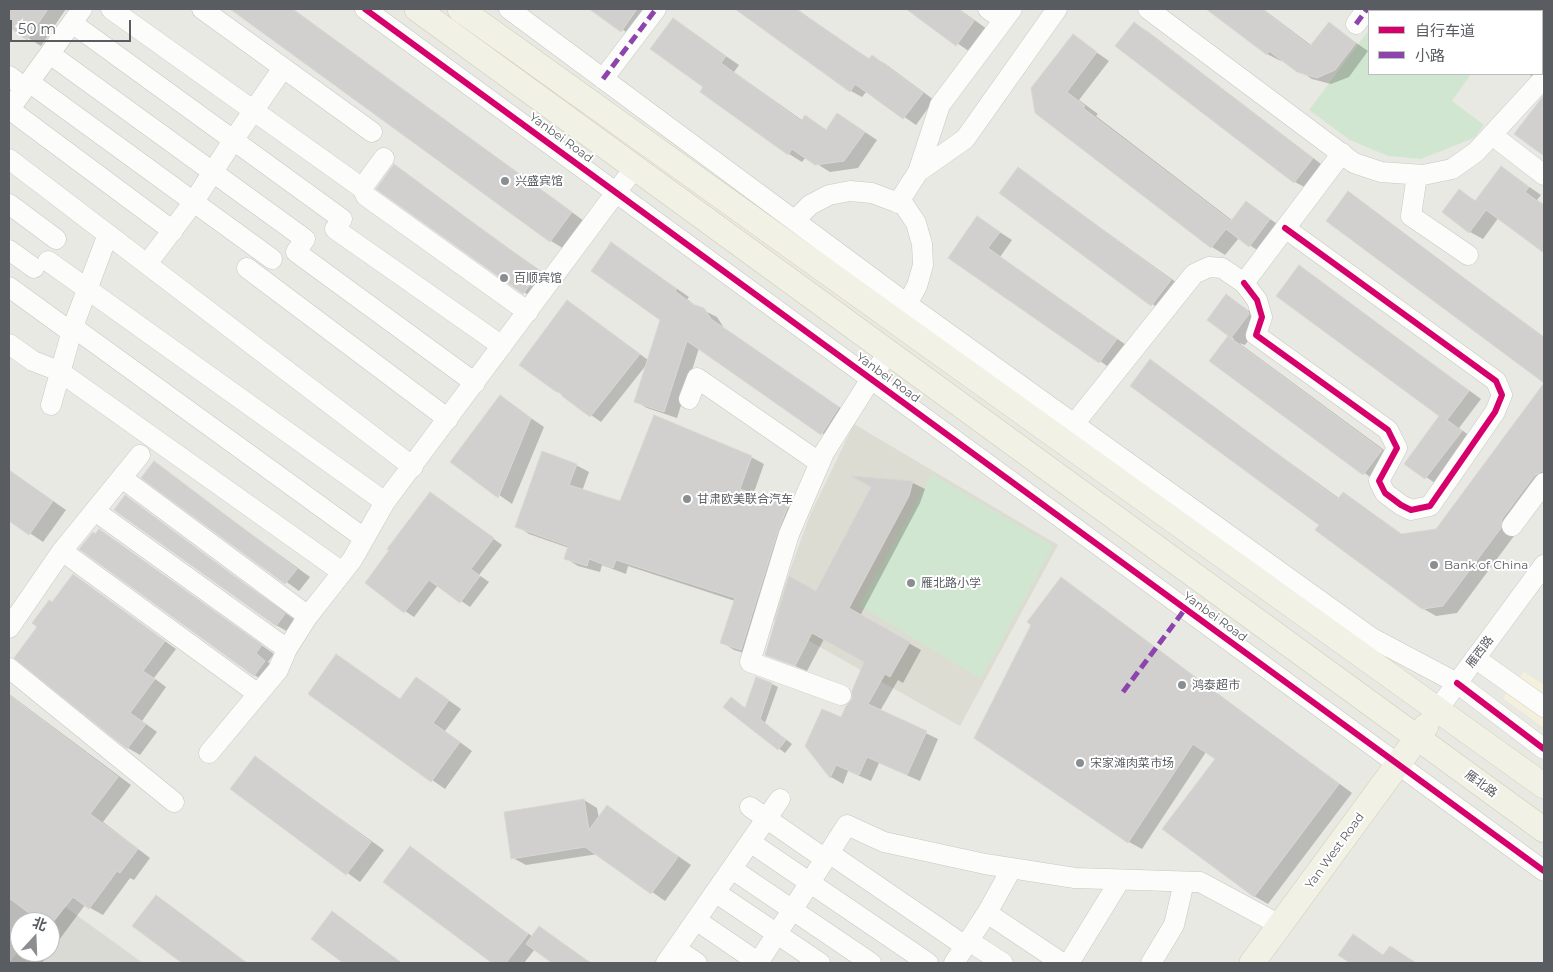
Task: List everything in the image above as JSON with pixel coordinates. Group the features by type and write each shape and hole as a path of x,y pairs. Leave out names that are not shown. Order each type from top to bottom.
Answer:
{"main road":[{"name":"Yanbei Road","path":"418,9 1417,738"},
{"path":"460,9 1544,786"},
{"name":"雁西路","path":"1417,738 1438,709"},
{"name":"Yan West Road","path":"1252,963 1417,738"},
{"name":"雁北路","path":"1417,738 1544,830"}],"street":[{"path":"111,9 362,188 366,196 528,312"},
{"path":"202,9 372,132"},
{"name":"Yanbei Road","path":"365,9 1544,871"},
{"path":"509,9 907,304 1372,638 1457,683 1544,749"},
{"path":"603,80 656,9"},
{"path":"918,172 965,139 1056,9"},
{"path":"1148,9 1354,163 1381,172 1417,175 1452,168 1476,152 1544,78"},
{"path":"898,203 918,172 940,105 1002,12"},
{"path":"173,231 9,109 21,82 50,54 77,16 234,139 342,219 335,229 502,346"},
{"path":"50,54 305,239 296,252 475,383"},
{"path":"148,264 193,204 234,139 283,68"},
{"path":"21,82 272,259"},
{"path":"1492,135 1544,175"},
{"path":"1244,283 1342,153"},
{"path":"362,188 384,158"},
{"path":"9,159 413,467"},
{"path":"210,753 278,670 287,649 308,616 347,566 385,502 413,467 635,167"},
{"path":"1417,175 1411,216 1468,255"},
{"path":"794,220 810,205 823,198 850,191 872,193 904,206 916,223 922,244 923,265 918,286 907,304"},
{"path":"9,204 56,239"},
{"path":"1074,424 1194,274 1209,267 1222,268 1244,283 1257,300 1262,316 1256,335 1388,430 1397,448 1379,481 1385,493 1411,510 1430,506 1495,412 1502,395 1496,381 1285,228"},
{"path":"51,405 59,370 72,329 108,234"},
{"path":"9,250 87,288 385,502"},
{"path":"247,268 448,419"},
{"path":"9,287 72,329 364,538"},
{"path":"9,344 33,361 59,370 347,566"},
{"path":"840,695 750,662 789,534 820,463 888,352"},
{"path":"689,399 697,378 820,463"},
{"path":"9,628 62,551 140,455"},
{"path":"122,478 308,616"},
{"path":"1512,526 1544,483"},
{"path":"95,511 287,649"},
{"path":"62,551 258,694"},
{"name":"雁西路","path":"1438,709 1544,566"},
{"path":"1476,658 1544,708"},
{"path":"9,668 174,802"},
{"path":"697,963 671,956 780,799"},
{"path":"750,807 967,944 1003,963"},
{"path":"696,920 758,963 847,825 884,842 1012,868 1075,878 1200,882 1280,925"},
{"path":"750,842 928,963"},
{"path":"954,963 987,913 1012,868"},
{"path":"732,869 871,963"},
{"path":"1069,963 1120,880"},
{"path":"1151,963 1174,925 1184,882"},
{"path":"715,892 820,963"},
{"path":"987,913 1062,963"}],"shaded area":[{"name":"雁北路小学","path":"854,424 1058,545 960,726 772,620 810,515"},
{"path":"1524,672 1544,685 1544,728 1503,698"},
{"path":"57,901 143,963 9,963 60,962 60,912 49,912"}],"green space":[{"path":"1368,31 1368,75 1470,75 1452,101 1484,125 1474,138 1421,159 1388,156 1350,140 1309,110"},
{"path":"932,474 1053,546 981,679 859,605"}],"building":[{"path":"9,9 48,9 27,40 9,27"},
{"path":"230,9 292,9 572,212 550,242"},
{"path":"589,9 637,9 621,32"},
{"path":"735,9 796,9 869,59 872,55 923,93 903,119 855,84 850,92"},
{"path":"906,9 958,9 974,21 956,46"},
{"path":"1206,9 1262,9 1310,46 1329,22 1356,43 1335,70 1317,78 1297,72 1269,51 1267,55"},
{"path":"673,18 726,56 721,63 801,121 805,115 826,130 837,113 865,132 844,161 815,165 792,149 788,155 700,92 703,87 650,49"},
{"path":"1134,22 1313,158 1294,183 1115,46"},
{"path":"1073,34 1097,52 1067,92 1085,106 1083,108 1231,221 1246,201 1270,219 1249,247 1226,229 1211,248 1035,113 1031,88"},
{"path":"1544,95 1544,156 1514,134"},
{"path":"394,164 540,272 523,294 376,189"},
{"path":"1501,166 1529,187 1525,192 1544,206 1544,253 1486,210 1469,233 1442,212 1459,189 1475,201"},
{"path":"1018,167 1171,280 1151,306 999,193"},
{"path":"1348,191 1544,338 1544,383 1326,221"},
{"path":"977,216 1000,232 988,248 1117,339 1099,363 948,258"},
{"path":"611,242 677,289 675,291 692,304 704,308 711,319 839,407 821,435 687,341 664,412 634,402 660,320 591,271"},
{"path":"1299,265 1469,391 1447,420 1462,431 1425,479 1404,464 1439,416 1276,296"},
{"path":"1226,294 1247,310 1249,314 1231,338 1207,320"},
{"path":"567,300 640,354 590,417 562,396 563,394 555,391 519,365"},
{"path":"1228,336 1382,450 1363,475 1209,361"},
{"path":"1150,359 1338,499 1343,492 1401,534 1436,529 1544,383 1544,470 1534,476 1502,519 1501,528 1443,606 1422,609 1315,530 1319,525 1130,386"},
{"path":"500,395 531,418 498,498 450,462"},
{"path":"654,415 752,456 740,489 788,506 778,531 741,650 720,643 735,598 616,560 613,568 589,559 587,566 564,559 568,546 515,527 542,451 577,464 569,485 620,501"},
{"path":"154,461 297,569 285,584 141,478"},
{"path":"9,470 53,501 29,535 9,521"},
{"path":"851,476 913,481 909,496 849,608 910,642 890,677 885,674 868,704 927,731 907,775 867,757 859,775 836,765 830,778 805,746 822,709 841,717 852,699 852,691 864,662 812,633 795,666 765,655 789,576 816,591 871,487"},
{"path":"430,492 494,538 471,569 480,576 460,603 429,580 404,613 365,583 389,550 387,549"},
{"path":"125,495 285,614 276,626 114,510"},
{"path":"99,529 262,645 256,653 265,661 254,676 79,549 93,532 95,534"},
{"path":"73,574 165,641 143,671 155,679 130,713 146,724 127,749 14,658 37,627 32,623 49,600 52,602"},
{"path":"1061,577 1339,784 1254,897 1162,829 1215,759 1193,744 1128,843 974,738 1031,625 1027,622"},
{"path":"336,654 400,699 416,677 449,700 433,723 460,742 431,782 308,694"},
{"path":"756,677 772,683 760,719 786,740 778,750 723,707 731,697 745,708"},
{"path":"9,695 118,777 90,814 138,849 120,873 117,871 89,909 73,897 60,913 28,912 9,898"},
{"path":"255,756 371,842 346,875 230,789"},
{"path":"584,799 589,830 607,805 678,857 651,894 585,847 511,859 504,812"},
{"path":"410,846 528,934 506,963 492,963 383,882"},
{"path":"156,895 247,963 182,963 132,926"},
{"path":"332,911 401,963 343,963 311,939"},
{"path":"539,926 590,963 552,963 526,944"},
{"path":"1353,934 1383,955 1390,946 1416,963 1350,963 1338,955"}],"marked path":[{"path":"603,79 656,9"},
{"path":"1356,24 1367,9"},
{"path":"1123,692 1185,609"}],"cycle path":[{"path":"365,9 1544,871"},
{"path":"1244,283 1257,300 1262,317 1256,335 1388,430 1397,448 1379,481 1385,493 1411,510 1430,506 1495,412 1502,395 1496,381 1285,228"},
{"path":"1457,683 1544,749"}],"place":[{"name":"兴盛宾馆","path":"505,181"},
{"name":"百顺宾馆","path":"504,278"},
{"name":"甘肃欧美联合汽车","path":"687,499"},
{"name":"Bank of China","path":"1434,565"},
{"name":"雁北路小学","path":"911,583"},
{"name":"鸿泰超市","path":"1182,685"},
{"name":"宋家滩肉菜市场","path":"1080,763"}]}
